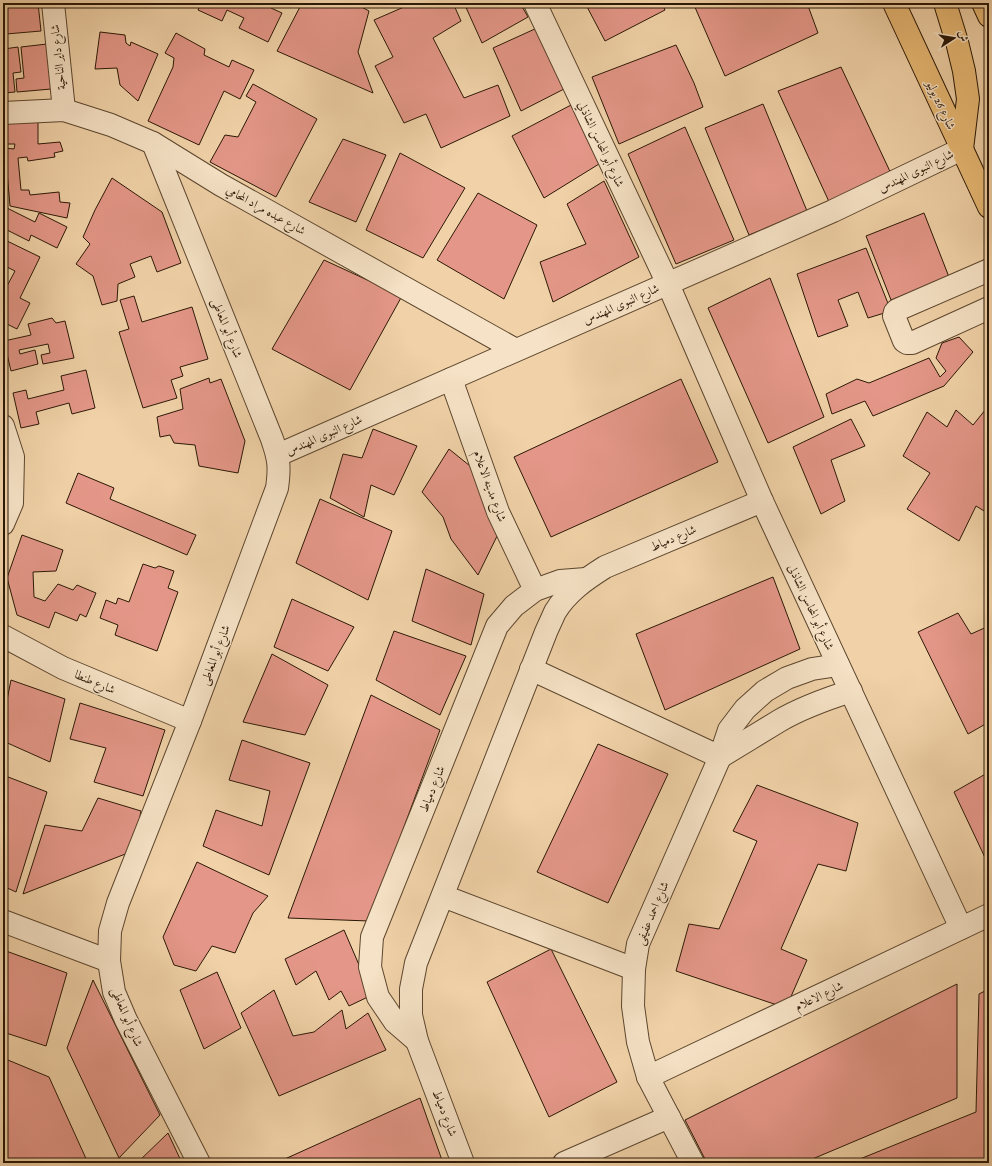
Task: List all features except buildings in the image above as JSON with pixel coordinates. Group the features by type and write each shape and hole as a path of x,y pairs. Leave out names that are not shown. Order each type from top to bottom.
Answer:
{"main road":[{"name":"شارع 26 يوليو","path":"894,3 989,207"},
{"path":"945,3 964,70 968,99 962,149"},
{"path":"983,3 989,16"}],"street":[{"name":"شارع داير الناحية","path":"52,3 64,110"},
{"name":"شارع أبو المحاسن الشاذلي","path":"535,3 668,284"},
{"name":"شارع عبده مراد المحامي","path":"3,113 64,110 111,125 153,143 221,185 516,350"},
{"name":"شارع أبو المعاطى","path":"153,143 278,455 279,471 277,488 190,721 118,903 110,930 109,961 114,992 126,1020 199,1163"},
{"name":"شارع النبوى المهندس","path":"278,455 834,211 962,149"},
{"path":"989,270 897,310 894,316 904,341 907,343 912,343 989,308"},
{"name":"شارع أبو المحاسن الشاذلى","path":"668,284 762,501 961,928"},
{"name":"شارع مدينه الاعلام","path":"451,379 498,512 535,590"},
{"path":"3,426 12,457 12,503 3,524"},
{"name":"شارع دمياط","path":"463,1163 417,1041 411,1015 411,989 416,963 546,632 556,612 569,594 586,579 605,567 762,501"},
{"name":"شارع دمياط","path":"417,1041 395,1022 378,996 370,967 372,937 497,626 514,606 535,590 560,581 586,579"},
{"name":"شارع طنطا","path":"3,636 63,668 190,721"},
{"name":"شارع احمد عفيفى","path":"693,1163 648,1077 638,1042 633,1006 634,969 638,944 720,757 729,730 745,709 765,691 787,678 812,669 838,665"},
{"path":"531,669 720,757 780,720 814,704 851,691"},
{"path":"442,896 634,969"},
{"name":"شارع الاعلام","path":"648,1077 989,915"},
{"path":"3,921 109,961"},
{"path":"564,1163 669,1117"}]}
